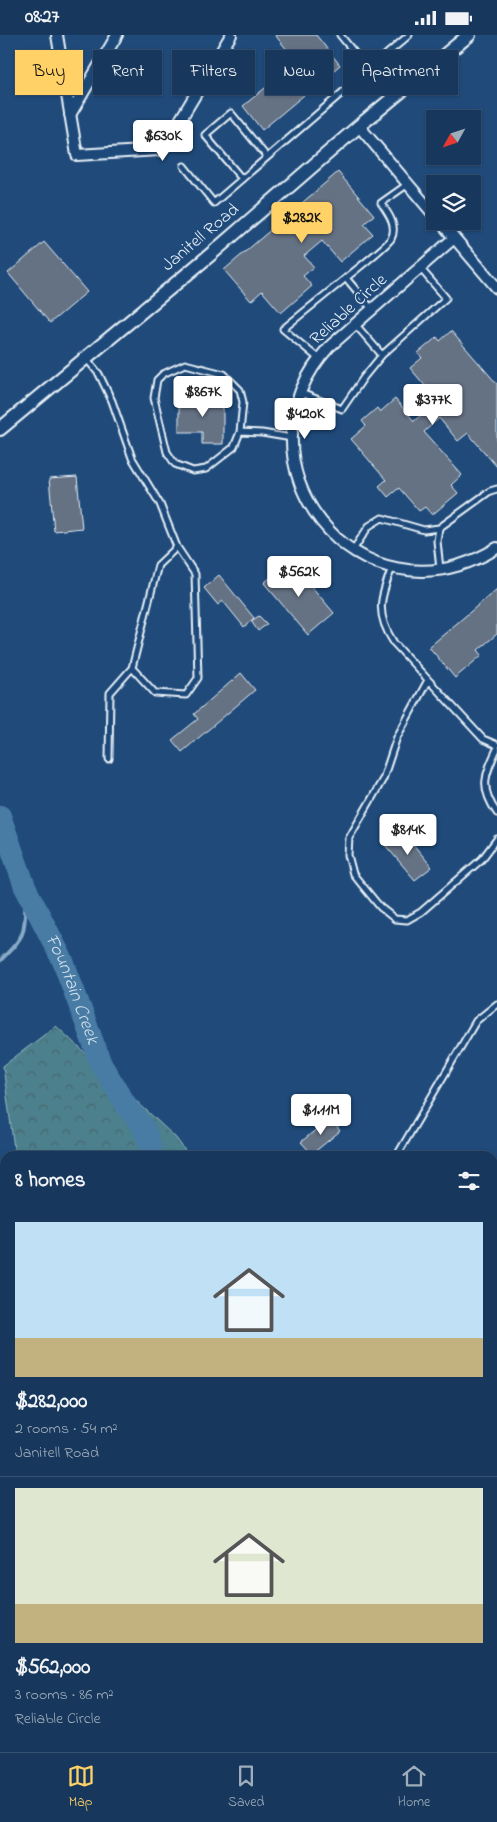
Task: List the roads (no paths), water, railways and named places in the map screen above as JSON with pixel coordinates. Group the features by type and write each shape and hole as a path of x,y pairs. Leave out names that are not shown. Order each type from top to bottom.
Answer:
{"street":[{"path":"57,35 77,155 159,150 164,147 231,35"},
{"path":"70,115 117,35"},
{"name":"Janitell Road","path":"0,429 210,255 359,126 469,35"},
{"path":"359,126 426,205"},
{"path":"447,230 497,288"},
{"name":"Reliable Circle","path":"454,238 372,309 319,359 310,373 295,412 293,438 296,470 308,502 326,527 353,550 374,562 404,571 440,569 457,567 497,548"}],"lane":[{"path":"340,35 352,50"},
{"path":"391,50 409,35"},
{"path":"184,166 214,203 343,91"},
{"path":"389,95 392,99"},
{"path":"242,179 205,135 231,113 266,157"},
{"path":"319,359 283,329 391,240 393,230 391,218 381,203 408,184"},
{"path":"301,393 342,409 382,355 446,298 420,268"},
{"path":"346,278 372,309"},
{"path":"355,325 382,355"},
{"path":"85,358 99,374 112,401 132,458 160,504 177,547 195,574 198,678 186,695 155,693 132,668"},
{"path":"185,364 224,374 240,390 243,401 240,432 234,447 206,469 193,471 176,464 167,451 154,397 157,380 163,373 185,364"},
{"path":"240,432 293,438"},
{"path":"353,550 369,526 382,518 424,530 439,529 490,491 497,489"},
{"path":"439,529 436,541 440,569"},
{"path":"109,759 110,693 132,668 158,565 177,547"},
{"path":"392,568 383,591 381,610 385,629 394,643 483,739 497,747 485,774 485,787 490,804 497,813"},
{"path":"428,679 397,737 383,779 349,838 348,855 353,875 380,907 395,919 407,920 421,912 482,859 497,839"},
{"path":"400,1151 476,1021 497,1004"}],"waterway":[{"name":"Fountain Creek","path":"0,816 25,887 63,961 101,1064 128,1108 144,1128 151,1151"},
{"path":"0,961 15,945 24,929 25,887"}]}
